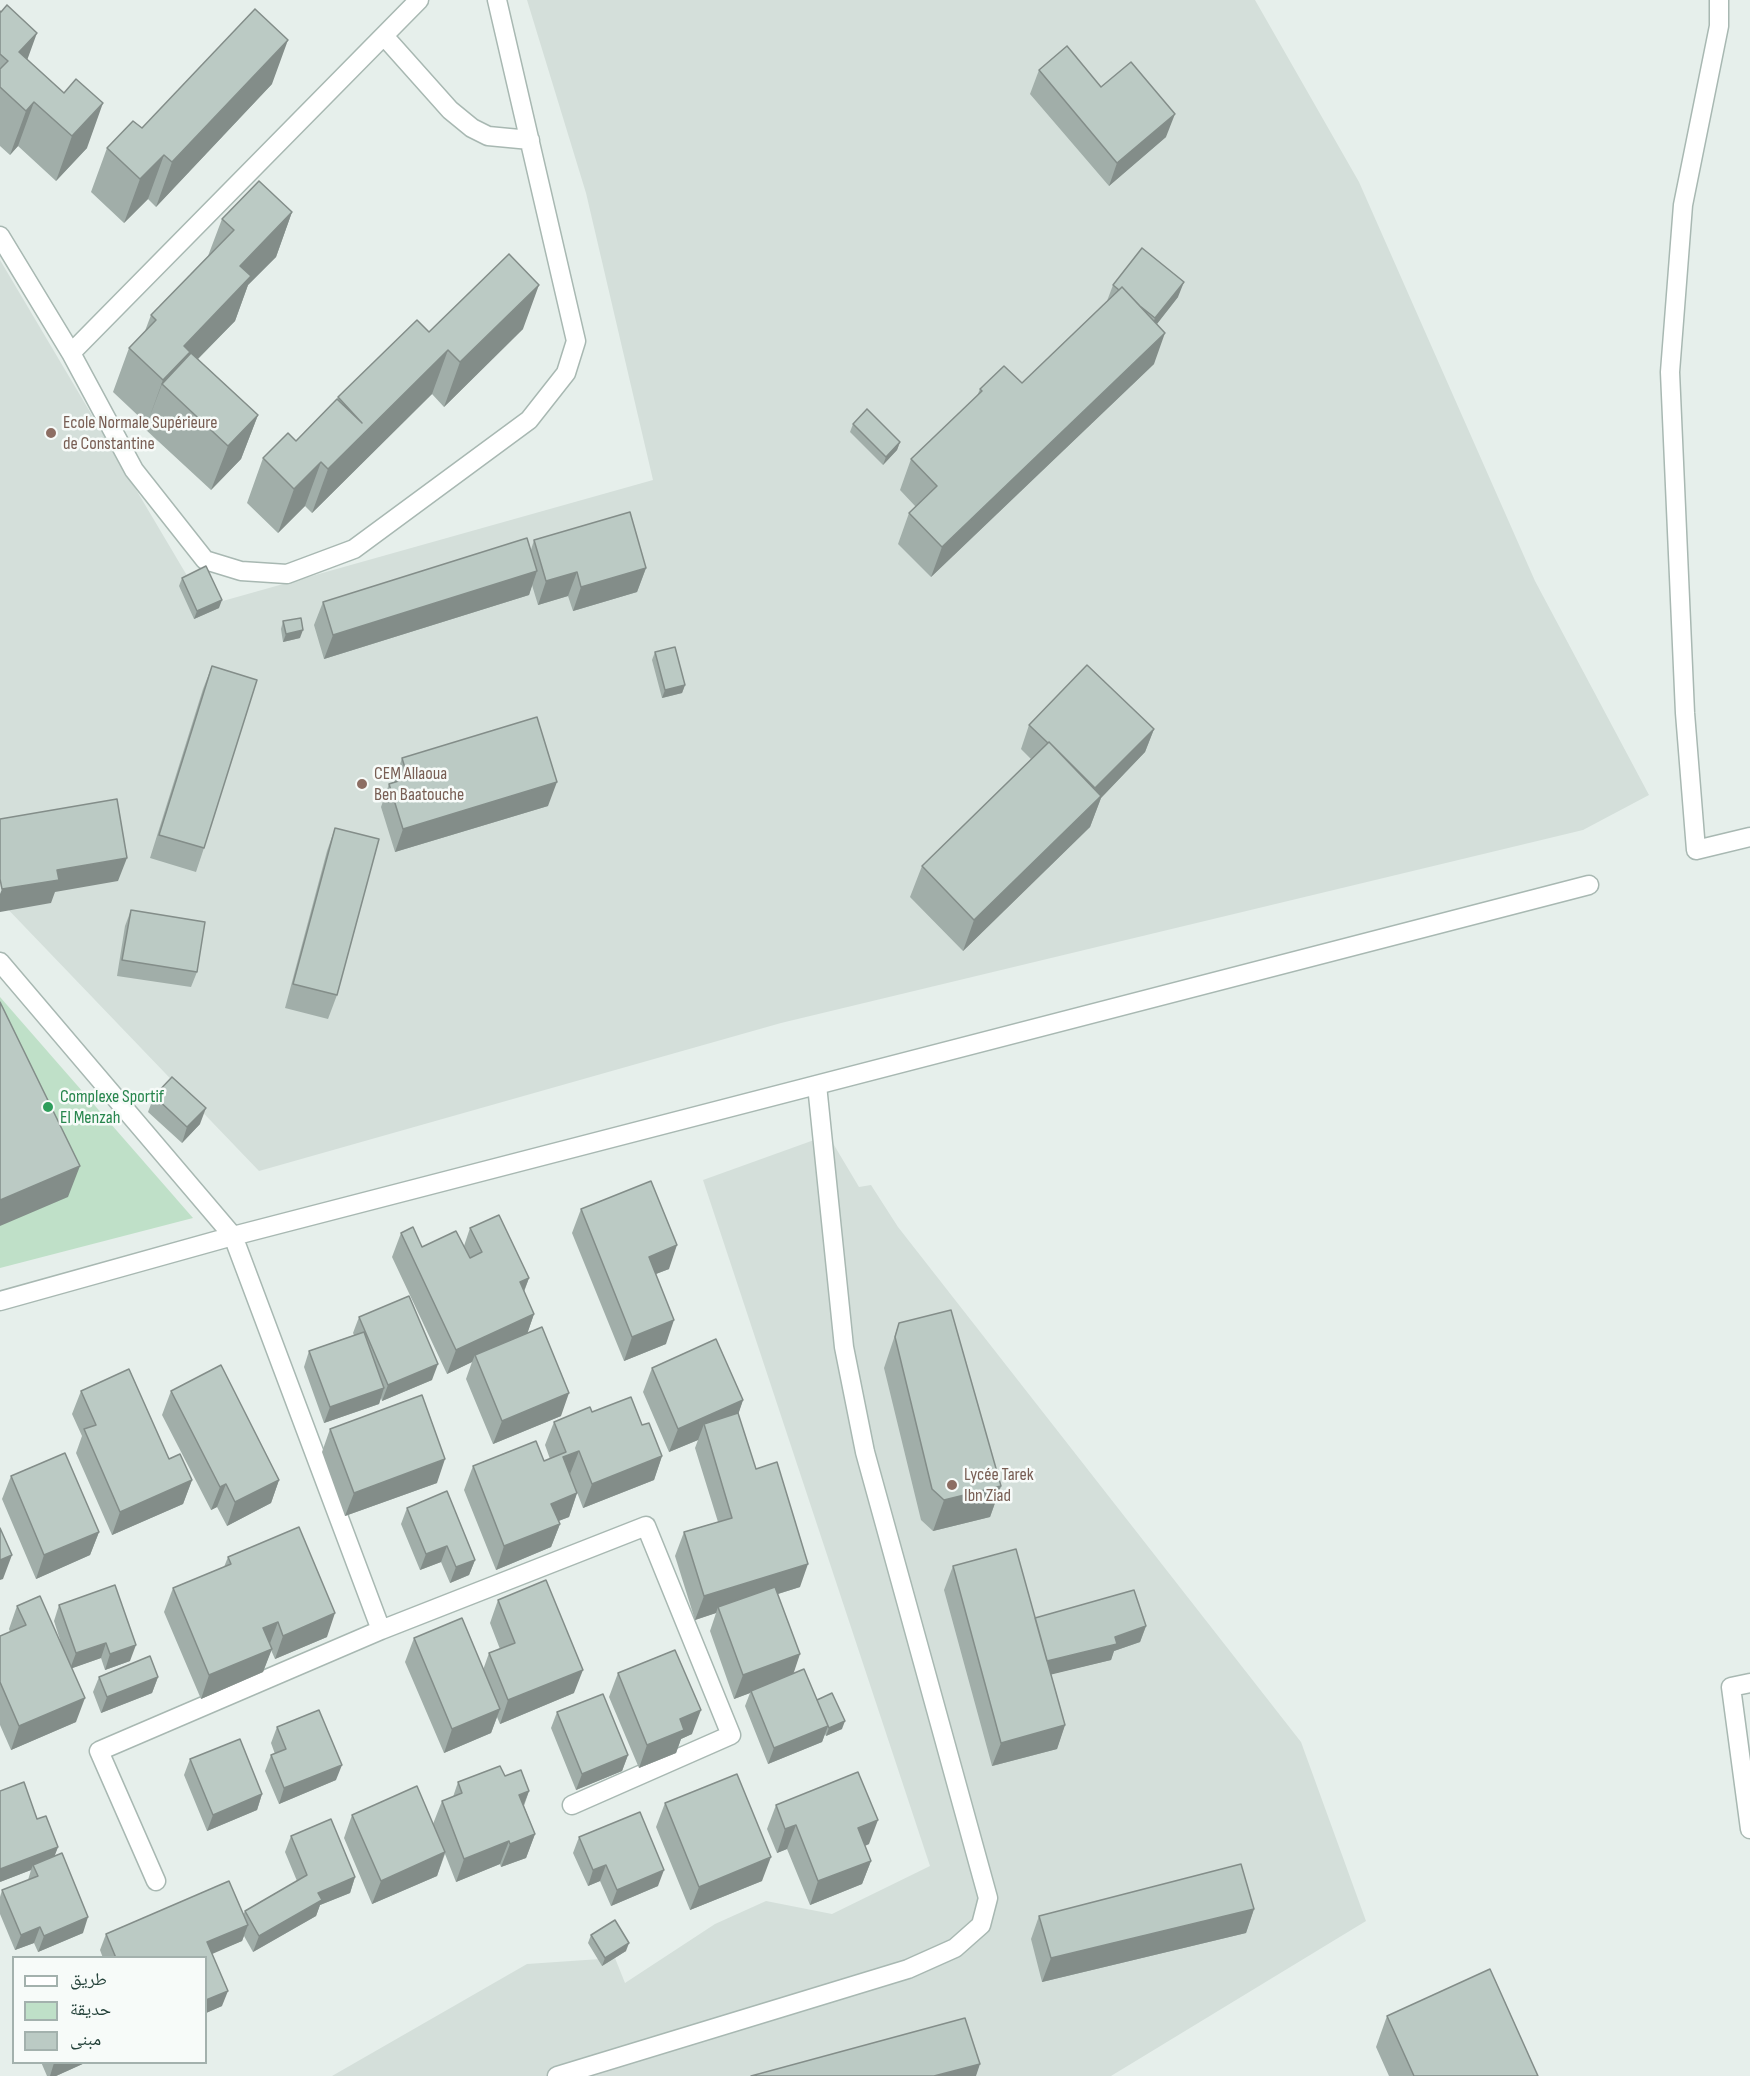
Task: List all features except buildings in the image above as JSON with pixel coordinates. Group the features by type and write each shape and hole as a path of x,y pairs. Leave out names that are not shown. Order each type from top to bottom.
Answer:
{"street":[{"path":"71,353 419,0"},
{"path":"0,236 71,353 134,470 204,560 241,571 287,574 354,549 529,420 566,373 576,341 497,0"},
{"path":"1719,0 1719,26 1683,205 1670,372 1685,713 1696,850 1750,837"},
{"path":"384,36 450,110 472,128 488,136 530,140"},
{"path":"0,1301 233,1236 1589,885"},
{"path":"0,962 233,1236 381,1630"},
{"path":"557,2076 908,1969 955,1948 981,1926 988,1898 865,1452 846,1359 817,1085"},
{"path":"156,1881 99,1751 381,1630 646,1527 731,1735 572,1805"},
{"path":"1750,1683 1731,1687 1750,1829"}],"shaded area":[{"path":"527,0 1255,0 1359,182 1535,581 1649,795 1583,830 781,1023 259,1171 0,901 0,260 205,606 653,480 586,193"},
{"name":"Lycée Tarek Ibn Ziad","path":"828,1135 859,1187 871,1185 898,1227 1301,1742 1366,1921 1111,2076 332,2076 527,1964 615,1958 625,1983 715,1924 766,1901 832,1914 930,1866 703,1180"}],"green space":[{"name":"Complexe Sportif El Menzah","path":"0,997 193,1218 0,1268"}],"place":[{"name":"Ecole Normale Supérieure de Constantine","path":"51,433"},
{"name":"CEM Allaoua Ben Baatouche","path":"362,784"},
{"name":"Complexe Sportif El Menzah","path":"48,1107"},
{"name":"Lycée Tarek Ibn Ziad","path":"952,1485"}]}
